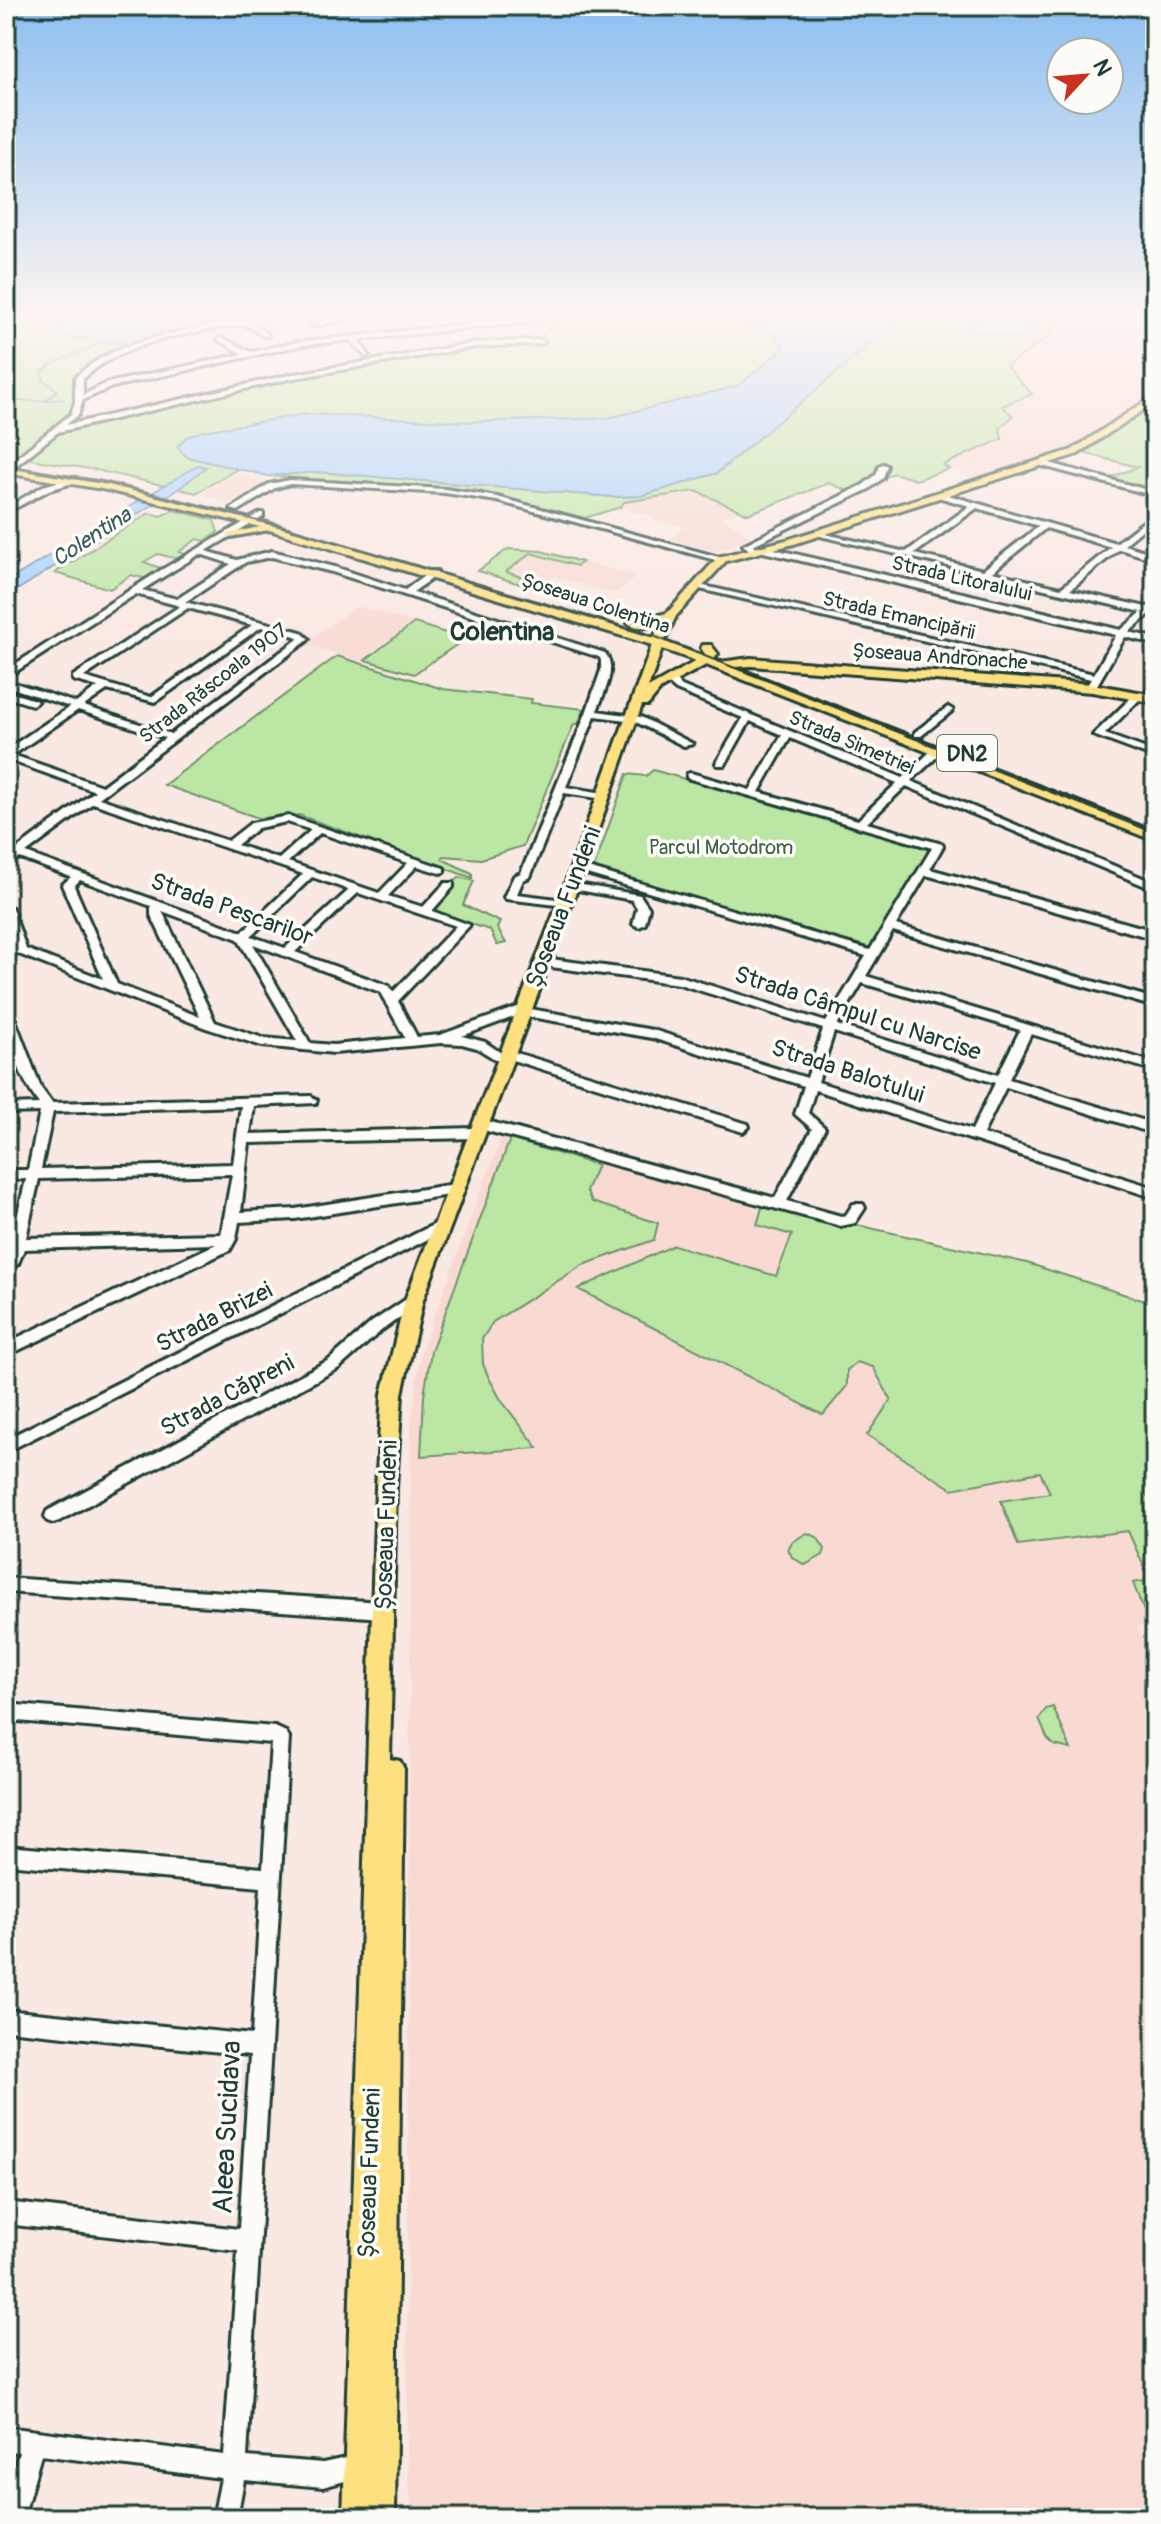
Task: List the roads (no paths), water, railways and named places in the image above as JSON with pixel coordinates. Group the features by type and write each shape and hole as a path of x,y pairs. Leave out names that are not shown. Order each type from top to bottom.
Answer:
{"main road":[{"path":"722,559 816,534 1042,463 1078,451 1103,434"},
{"name":"Șoseaua Colentina","path":"9,465 40,474 141,491"},
{"name":"Șoseaua Colentina","path":"9,465 235,509 281,530 660,637 739,662 1155,827"},
{"name":"Șoseaua Colentina","path":"176,499 216,514 252,518 384,548 634,623 660,637"},
{"path":"216,514 223,519 225,535 281,530"},
{"name":"Șoseaua Fundeni","path":"358,2518 370,2466 399,1422 405,1370 423,1302 481,1129 584,870 660,637 671,615 722,559"},
{"path":"634,623 647,624 671,615"},
{"name":"Șoseaua Colentina","path":"707,654 721,666 1155,837"},
{"name":"Șoseaua Fundeni","path":"546,962 604,796 648,694 707,654"},
{"name":"Șoseaua Andronache","path":"721,666 739,662 1093,682 1155,699"},
{"path":"779,678 777,671 790,665"},
{"path":"647,679 667,682 721,666"},
{"name":"Șoseaua Fundeni","path":"380,2518 370,2466 383,1610 391,1406 400,1350 414,1300 481,1129"}],"street":[{"path":"9,465 50,434"},
{"path":"1042,463 1155,494"},
{"path":"758,550 747,545 866,487 880,476 883,466"},
{"path":"6,511 43,484 40,474"},
{"path":"33,494 73,480"},
{"path":"235,509 272,486 286,482 445,491 520,504 722,559"},
{"path":"941,495 1155,557"},
{"path":"907,555 976,505"},
{"path":"1063,591 1155,515"},
{"path":"6,674 252,518"},
{"path":"985,573 1045,525"},
{"path":"816,534 1153,609"},
{"name":"Strada Litoralului","path":"758,550 1155,641"},
{"path":"198,551 238,563"},
{"path":"259,624 155,699 147,700 76,678 238,563 255,556 275,554 602,655 606,670 591,713 525,877 519,876 510,897 565,903"},
{"path":"406,593 434,573"},
{"name":"Strada Emancipării","path":"695,587 1093,682"},
{"name":"Strada Răscoala 1907","path":"6,863 12,852 92,799 304,639 301,635 135,591"},
{"path":"1093,682 1122,634 1153,609"},
{"path":"6,663 19,666"},
{"name":"Strada Simetriei","path":"667,682 1155,887"},
{"path":"6,683 174,738"},
{"path":"6,756 105,687"},
{"path":"6,694 164,745"},
{"path":"1138,696 1098,735 1155,755"},
{"path":"918,734 948,710"},
{"path":"591,713 636,718 688,744"},
{"path":"721,763 748,717"},
{"path":"754,792 787,734"},
{"path":"862,822 938,750"},
{"path":"6,756 103,790"},
{"path":"691,776 938,846 830,1026 810,1082 802,1116 819,1128 778,1205"},
{"path":"561,788 604,796"},
{"path":"92,799 464,925 393,999 413,1042"},
{"path":"229,846 255,825 288,819 440,870"},
{"path":"280,863 319,829"},
{"name":"Strada Pescarilor","path":"12,852 385,989 393,999"},
{"path":"381,897 415,862"},
{"path":"584,870 874,955"},
{"path":"925,871 1155,935"},
{"path":"307,1048 243,937 310,873"},
{"path":"79,876 68,885 112,986"},
{"path":"425,912 449,885"},
{"path":"577,887 636,897 643,908 639,924"},
{"path":"287,953 356,889"},
{"path":"156,904 157,915 210,1025"},
{"path":"6,908 21,951"},
{"path":"891,927 1155,1003"},
{"path":"6,945 210,1025 262,1042 307,1048 350,1048 441,1039 474,1042 508,1058 743,1127"},
{"name":"Strada Câmpul cu Narcise","path":"546,962 669,977 1155,1129"},
{"path":"860,978 1155,1067"},
{"path":"6,1012 35,1089 48,1107 33,1174 12,1244 13,1260 6,1266"},
{"path":"441,1039 507,1013 526,1012"},
{"name":"Strada Balotului","path":"526,1012 676,1040 1155,1193"},
{"path":"976,1135 1027,1029"},
{"path":"6,1109 311,1100"},
{"path":"6,1350 217,1251 229,1239 248,1102"},
{"path":"243,1139 481,1129 841,1221 850,1219 858,1208"},
{"path":"6,1175 239,1169"},
{"path":"233,1217 295,1214 455,1189"},
{"name":"Strada Brizei","path":"6,1446 441,1226"},
{"path":"12,1244 229,1239"},
{"name":"Strada Căpreni","path":"53,1516 334,1364 377,1326 414,1300"},
{"path":"6,1585 383,1610"},
{"name":"Aleea Sucidava","path":"6,1712 275,1735 280,1738 235,2468 225,2518"},
{"path":"6,1855 270,1878"},
{"path":"6,2020 259,2046"},
{"path":"6,2213 247,2241"},
{"path":"6,2439 235,2468 323,2475 370,2466"},
{"path":"11,2518 33,2443"},
{"name":"Șoseaua Fundeni","path":"343,2518 370,2466"},
{"name":"Șoseaua Fundeni","path":"370,2466 391,2518"}],"water":[{"path":"195,434 764,434 717,473 641,496 613,497 318,472 268,476 187,457 177,447 186,437"},
{"path":"198,465 206,467 181,487 6,597 6,582"}],"tram line":[{"path":"6,467 109,484 302,532 646,633 1155,833"}],"district":[{"name":"Colentina","path":"502,631"}],"park label":[{"name":"Parcul Motodrom","path":"721,847"}]}
